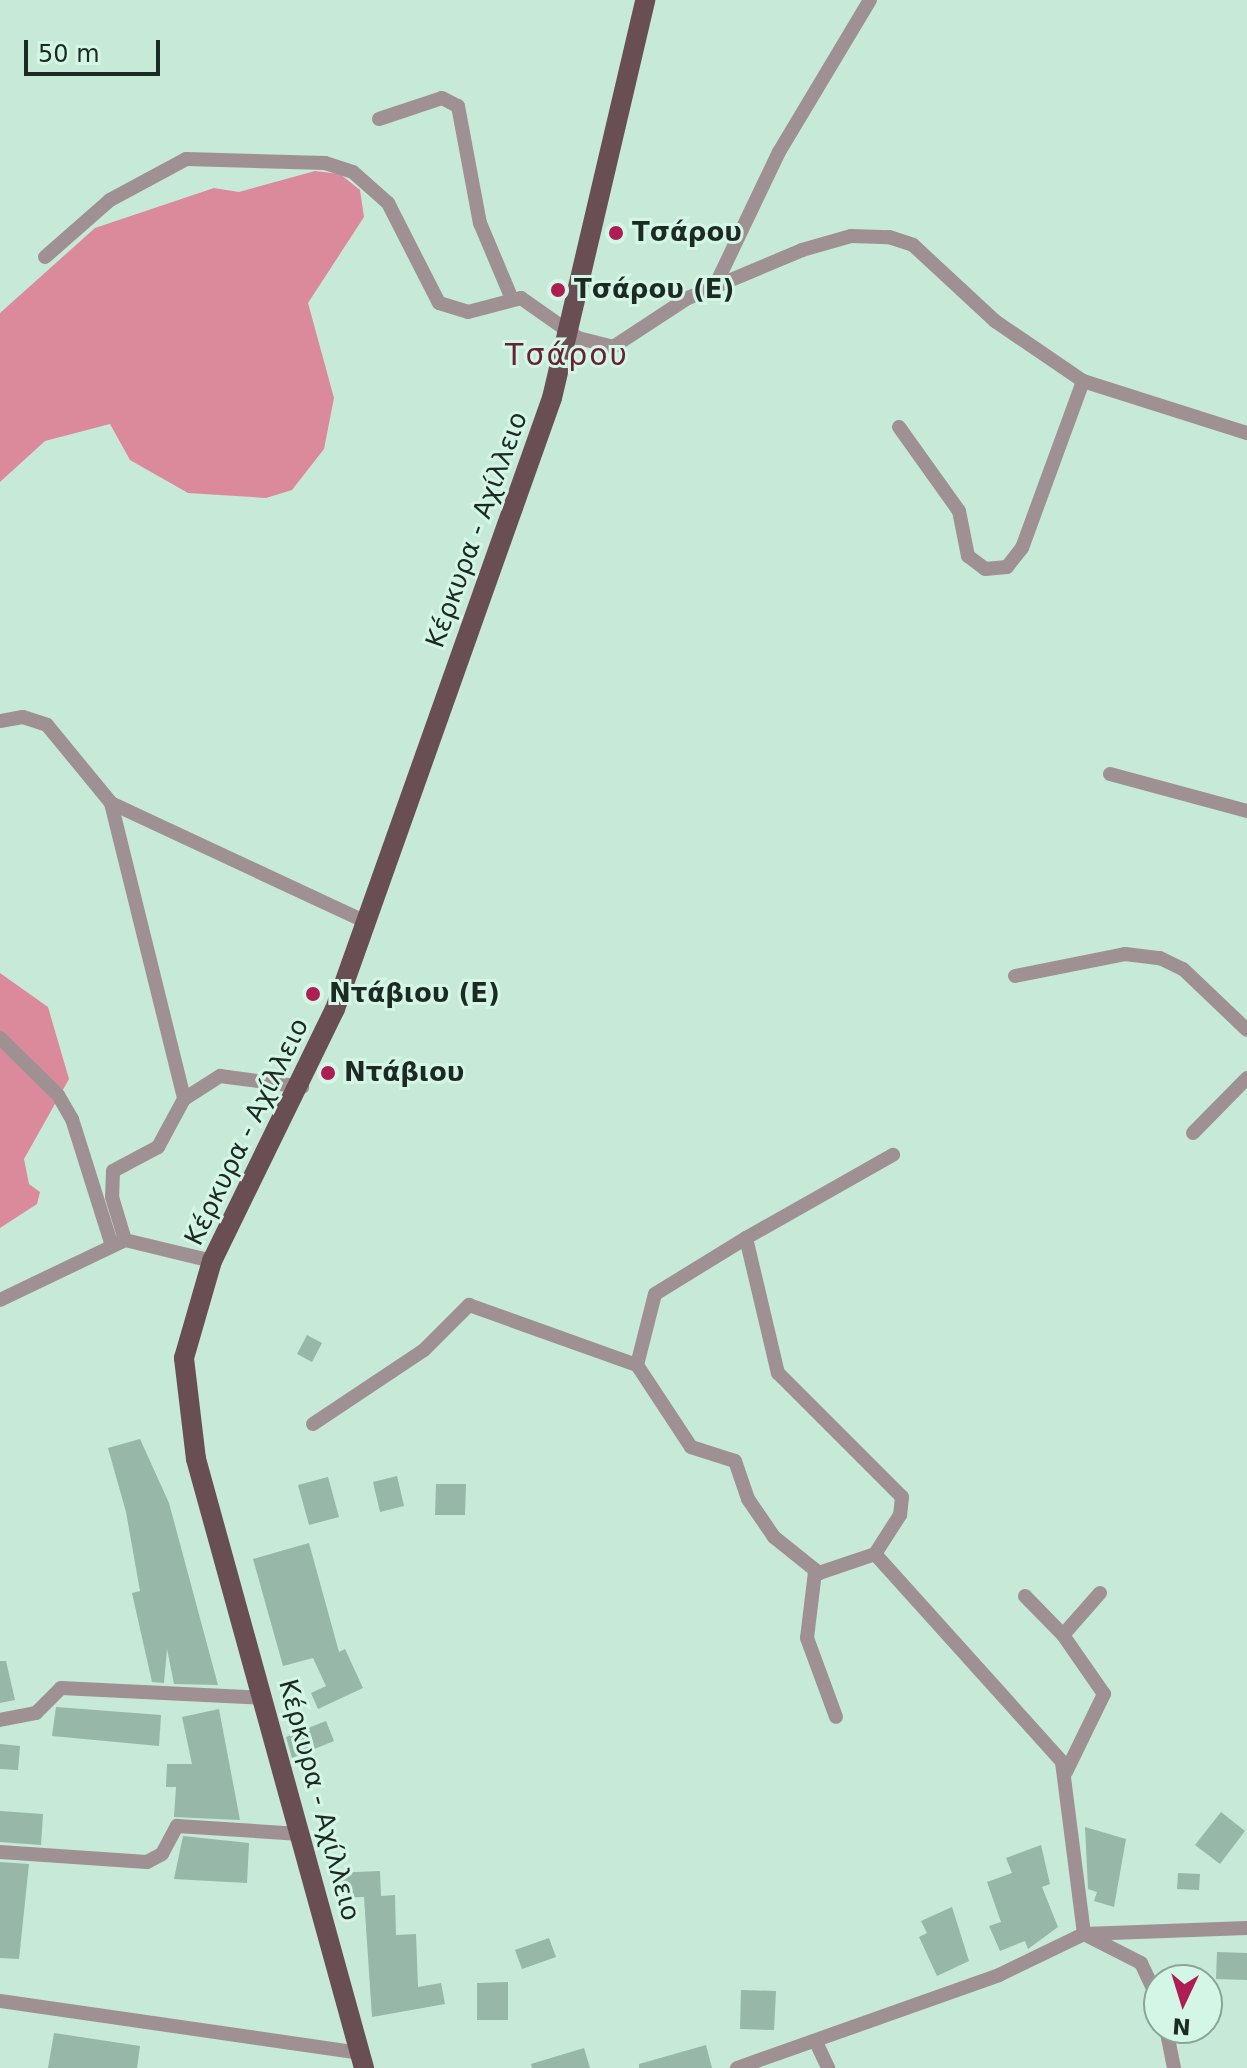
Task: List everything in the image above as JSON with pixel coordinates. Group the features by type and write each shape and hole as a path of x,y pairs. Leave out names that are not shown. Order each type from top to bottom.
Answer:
{"main road":[{"name":"Κέρκυρα - Αχίλλειο","path":"363,2060 187,1409 187,1330 212,1261 302,1087 366,922 572,334 645,0"}],"street":[{"path":"715,286 779,152 870,0"},
{"path":"379,119 442,98 458,106 480,223 512,299"},
{"path":"45,257 110,200 186,159 325,163 353,172 388,203 439,303 468,312 512,299 526,300 572,334 596,345 620,345 715,286 825,242 896,238 917,248 995,321 1083,381 1247,433"},
{"path":"899,427 959,511 968,556 985,569 1007,567 1022,548 1083,381"},
{"path":"0,721 23,717 47,725 111,803 184,1099"},
{"path":"1110,774 1247,811"},
{"path":"111,803 366,922"},
{"path":"1015,976 1125,954 1160,958 1183,969 1247,1030"},
{"path":"0,1038 58,1095 72,1119 118,1241"},
{"path":"118,1241 112,1197 113,1171 158,1147 184,1099 220,1076 302,1087"},
{"path":"1193,1133 1247,1078"},
{"path":"637,1365 655,1294 746,1238 893,1155"},
{"path":"746,1238 778,1373 902,1497 900,1515 875,1554 815,1572"},
{"path":"0,1300 118,1241 212,1261"},
{"path":"313,1424 424,1350 469,1305 637,1365 691,1447 731,1458 760,1521 815,1572"},
{"path":"875,1554 1066,1772"},
{"path":"815,1572 807,1638 836,1717"},
{"path":"1063,1635 1100,1593"},
{"path":"1025,1596 1063,1635 1104,1694 1066,1772 1084,1934"},
{"path":"0,1720 36,1713 61,1688 264,1698"},
{"path":"0,1852 147,1862 162,1854 177,1826 300,1834"},
{"path":"737,2068 999,1975 1084,1934 1247,1928"},
{"path":"1084,1934 1141,1963 1143,1967"},
{"path":"0,2001 363,2060"},
{"path":"816,2042 828,2068"},
{"path":"1169,2044 1174,2068"}],"shaded area":[{"path":"315,171 340,174 360,190 364,217 308,303 334,398 324,449 292,490 266,498 188,493 130,460 110,424 45,441 0,482 0,313 95,228 214,188 239,192"},
{"path":"0,973 48,1007 69,1079 24,1159 29,1184 40,1192 37,1204 0,1228"}],"building":[{"path":"307,1335 322,1343 312,1362 297,1354"},
{"path":"140,1439 169,1503 218,1685 174,1684 167,1649 164,1683 152,1682 132,1593 140,1591 126,1512 108,1448"},
{"path":"397,1476 404,1506 380,1512 373,1482"},
{"path":"328,1477 339,1517 309,1525 298,1485"},
{"path":"436,1484 466,1484 465,1515 435,1515"},
{"path":"309,1543 339,1652 345,1649 363,1688 318,1709 311,1693 326,1686 313,1658 283,1666 253,1559"},
{"path":"0,1661 6,1661 15,1700 0,1703"},
{"path":"56,1707 161,1715 159,1746 52,1736"},
{"path":"219,1709 240,1820 174,1817 176,1787 166,1787 167,1764 192,1764 182,1717"},
{"path":"326,1721 334,1741 292,1758 286,1737"},
{"path":"0,1744 20,1746 18,1770 0,1769"},
{"path":"0,1811 43,1814 41,1845 0,1842"},
{"path":"1221,1812 1245,1831 1220,1864 1195,1845"},
{"path":"1085,1827 1126,1839 1114,1907 1094,1901 1097,1892 1088,1889"},
{"path":"183,1836 249,1843 247,1883 174,1879"},
{"path":"1041,1845 1050,1884 1042,1887 1058,1927 1028,1949 1025,1941 1000,1951 989,1926 1001,1922 987,1882 1012,1873 1006,1858"},
{"path":"0,1862 29,1864 19,1959 0,1958"},
{"path":"380,1871 381,1896 395,1895 396,1935 416,1934 418,1987 441,1983 445,2004 372,2017 364,1897 334,1898 333,1873"},
{"path":"1178,1873 1200,1874 1199,1890 1177,1889"},
{"path":"952,1907 969,1961 937,1976 919,1937 927,1933 921,1921"},
{"path":"549,1938 556,1957 522,1969 515,1950"},
{"path":"1217,1952 1247,1953 1247,1980 1223,1979 1223,1964 1217,1964"},
{"path":"508,1982 508,2020 477,2020 477,1983"},
{"path":"741,1990 776,1991 774,2030 740,2029"},
{"path":"54,2033 140,2046 137,2068 48,2068"},
{"path":"706,2045 712,2068 639,2068 639,2064"},
{"path":"584,2048 590,2068 532,2068 531,2064"}],"place":[{"name":"Τσάρου","path":"616,233"},
{"name":"Τσάρου (E)","path":"558,290"},
{"name":"Ντάβιου (E)","path":"313,994"},
{"name":"Ντάβιου","path":"328,1073"}],"district":[{"name":"Τσάρου","path":"567,355"}]}
